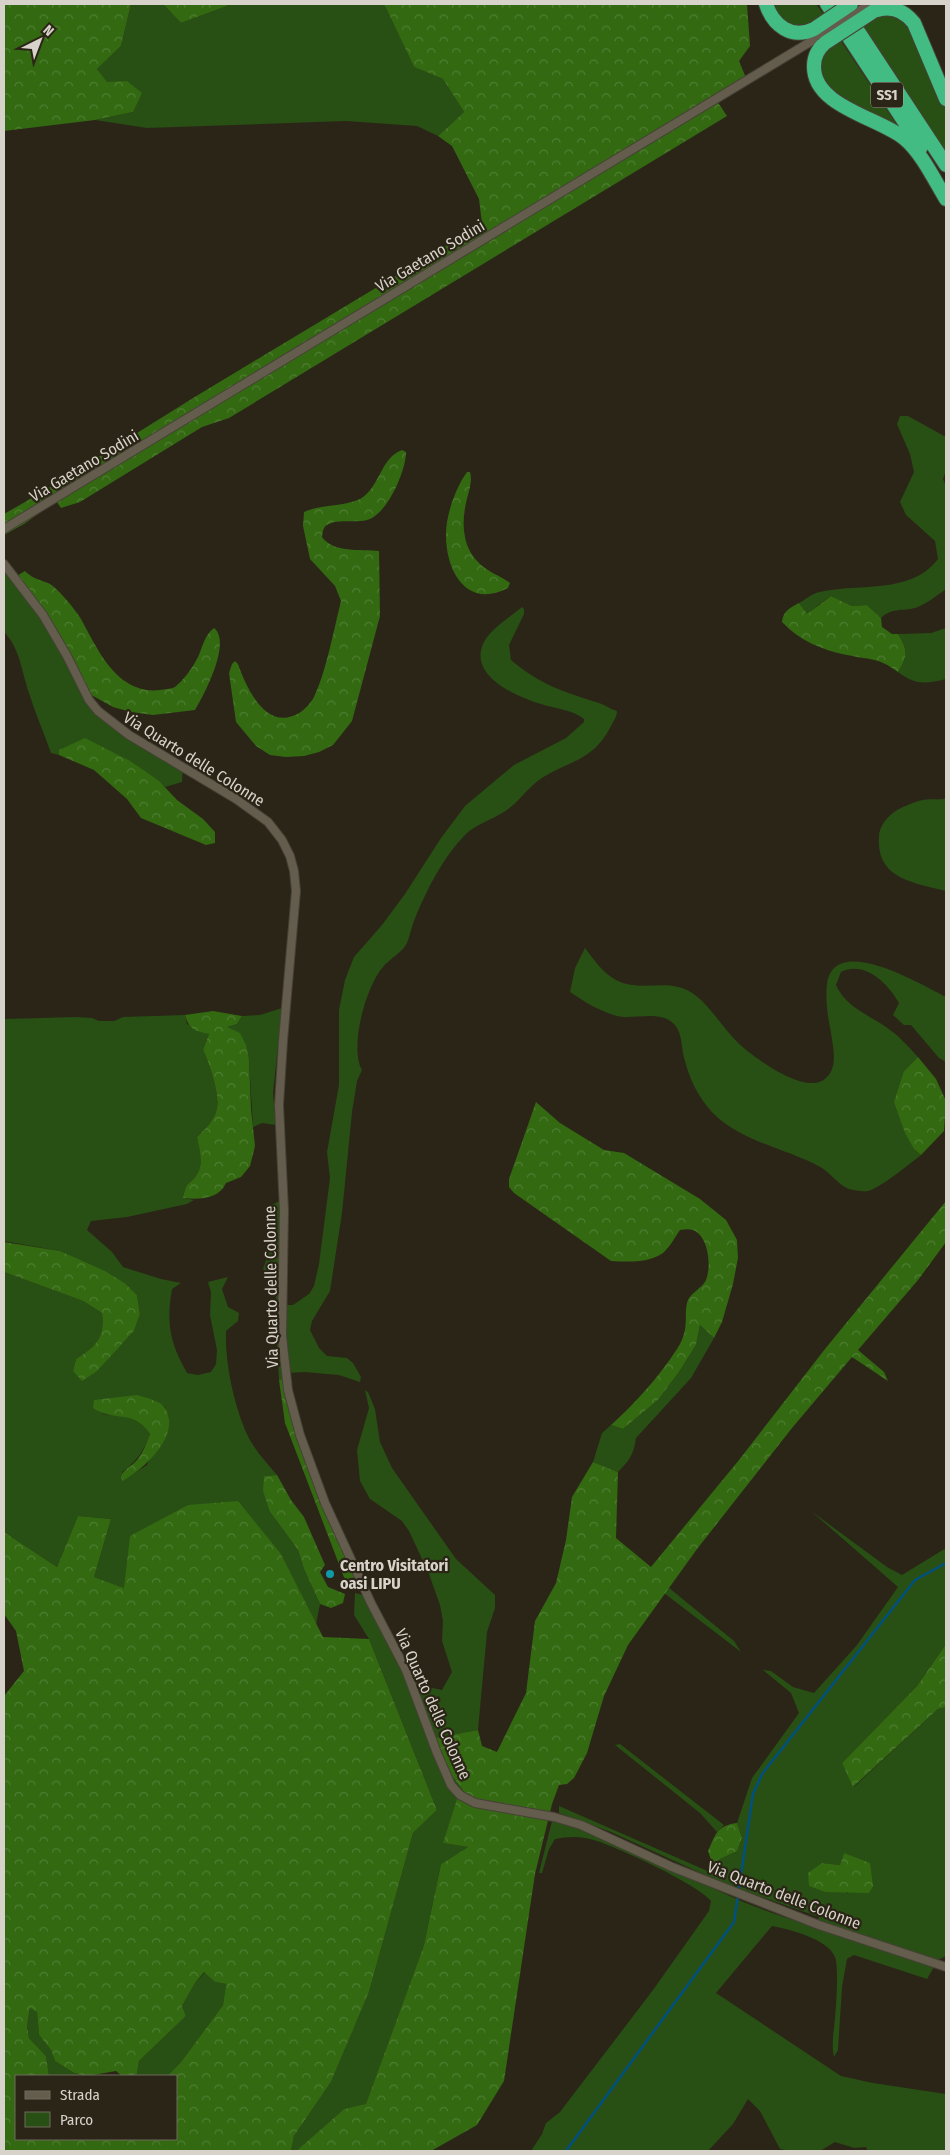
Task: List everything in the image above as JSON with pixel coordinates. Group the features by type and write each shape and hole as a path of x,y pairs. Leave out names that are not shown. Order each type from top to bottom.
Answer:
{"highway":[{"path":"766,4 773,20 785,30 820,36 870,7 895,9 907,15 914,23 946,99"},
{"name":"SS1","path":"827,4 946,186"},
{"name":"SS1","path":"840,4 946,165"},
{"path":"851,4 820,36 814,61 815,75 820,85 842,106 887,126 905,139 946,199"}],"street":[{"name":"Via Gaetano Sodini","path":"4,529 820,36"},
{"name":"Via Quarto delle Colonne","path":"4,564 47,622 67,656 82,689 98,711 129,735 256,812 277,833 290,856 296,891 279,1106 284,1210 282,1336 288,1390 300,1435 325,1503 371,1603 406,1670 437,1753 452,1785 460,1795 471,1801 554,1817 581,1826 672,1867 735,1892 840,1932 946,1967"}],"green space":[{"path":"4,4 131,4 121,46 97,69 107,82 127,81 142,93 133,112 95,120 4,131"},
{"path":"131,4 163,4 181,23 227,6 227,4 384,4 414,67 443,79 464,112 438,136 417,126 346,121 147,128 95,120 133,112 127,82 107,83 97,69 121,46"},
{"path":"163,4 227,4 227,6 181,23"},
{"path":"384,4 747,4 750,46 739,61 746,78 715,98 727,116 229,418 202,427 80,502 61,508 56,501 24,524 4,535 4,514 482,224 479,199 452,146 438,136 464,112 443,79 414,67"},
{"path":"772,4 816,4 824,15 804,26 788,25 781,19"},
{"path":"888,11 915,29 946,108 946,155 861,24"},
{"path":"839,38 897,125 896,127 845,104 822,82 820,58"},
{"path":"900,416 908,416 946,437 946,471 943,479 946,486 946,589 931,600 915,608 893,611 881,618 867,605 852,606 831,596 807,615 799,603 816,593 898,583 926,571 938,559 935,541 906,515 900,502 914,472 910,454 897,424"},
{"path":"402,450 406,452 403,470 394,491 382,510 367,520 342,521 326,526 322,537 333,546 340,548 379,551 380,616 352,721 333,745 319,752 304,756 286,757 270,755 256,746 236,722 229,673 232,664 235,661 238,664 246,684 258,703 275,716 284,718 298,714 314,697 322,675 341,601 335,586 310,559 303,526 304,512 360,499 372,488 389,459"},
{"path":"467,472 470,472 471,480 464,511 464,528 467,544 474,558 480,564 510,583 508,588 492,594 478,593 467,588 458,579 448,552 446,537 448,516 457,489"},
{"path":"4,562 31,596 98,709 131,733 183,764 182,782 165,787 132,762 60,750 59,755 51,753 31,700 14,645 4,632"},
{"path":"25,571 51,585 58,591 69,602 81,619 94,644 111,668 121,678 145,690 175,687 194,665 206,638 214,628 219,635 220,645 215,669 195,710 153,715 131,712 113,707 86,692 15,577"},
{"path":"831,596 852,606 867,605 881,618 882,627 892,634 898,634 904,644 905,657 898,672 879,661 838,653 820,647 796,634 782,622 785,612 799,603 807,614"},
{"path":"522,607 524,614 509,645 511,660 542,681 617,711 616,715 610,728 593,750 574,762 543,777 507,810 466,834 450,853 430,886 405,946 386,964 377,976 365,1002 358,1032 358,1060 362,1070 357,1081 352,1112 342,1213 330,1291 312,1321 310,1330 319,1348 327,1356 347,1358 353,1363 361,1377 360,1382 339,1375 304,1372 287,1373 287,1378 279,1380 275,1289 263,1269 273,1238 273,1224 267,1207 282,1200 284,1305 293,1305 309,1294 314,1286 319,1264 330,1178 327,1152 339,1085 339,1010 345,980 354,957 382,925 405,894 441,838 465,806 514,765 566,738 584,722 584,719 574,713 531,701 509,691 489,676 483,666 481,656 486,639"},
{"path":"946,628 946,679 921,682 910,679 898,672 904,662 905,649 898,634 931,633"},
{"path":"85,738 132,762 159,781 177,800 203,819 215,832 215,843 206,845 141,818 127,799 94,770 59,755 59,750"},
{"path":"946,798 946,891 899,877 890,870 884,862 880,851 879,833 889,816 897,810 920,801"},
{"path":"585,948 595,962 616,980 637,986 670,986 691,992 702,1001 739,1044 752,1055 785,1075 809,1083 819,1082 827,1077 833,1067 834,1050 826,997 827,984 833,969 845,962 861,962 880,966 946,997 946,1062 939,1058 911,1025 904,1025 893,1015 899,1003 882,981 867,971 850,969 841,972 836,985 840,993 851,1005 890,1030 918,1057 904,1071 914,1149 921,1155 880,1185 868,1191 859,1191 845,1187 822,1168 808,1161 760,1142 730,1127 717,1117 696,1090 684,1057 681,1038 675,1025 662,1017 624,1017 610,1014 592,1006 570,992 575,968"},
{"path":"282,1008 273,1093 276,1125 262,1123 253,1127 249,1060 226,1027 237,1024 242,1016 260,1015"},
{"path":"213,1011 242,1016 237,1024 227,1027 240,1033 246,1045 249,1060 255,1146 250,1166 241,1177 226,1183 214,1195 195,1199 183,1198 187,1185 197,1174 200,1166 197,1137 212,1120 218,1102 213,1079 203,1050 209,1034 191,1027 185,1015"},
{"path":"185,1015 187,1024 209,1034 203,1050 211,1070 218,1103 212,1120 197,1137 200,1166 197,1174 187,1185 183,1198 194,1200 187,1204 127,1217 91,1221 87,1230 112,1252 123,1267 181,1283 172,1289 169,1313 173,1342 187,1373 198,1375 211,1372 216,1364 217,1350 210,1315 211,1292 208,1282 228,1277 222,1289 228,1307 239,1313 238,1321 226,1331 228,1368 233,1394 251,1442 277,1475 264,1476 270,1512 298,1550 304,1569 320,1604 316,1625 281,1554 124,1588 94,1577 111,1519 78,1516 57,1567 4,1532 4,1272 83,1301 102,1313 102,1329 98,1340 89,1350 76,1359 73,1371 123,1343 134,1331 140,1314 137,1295 126,1284 60,1251 4,1241 4,1019 76,1017 92,1018 99,1021 114,1021 123,1017","holes":["154,1400 165,1407 169,1419 147,1465 124,1480 122,1472 139,1456 150,1434 135,1420 124,1416 102,1414"]},
{"path":"918,1057 936,1079 946,1101 944,1131 921,1155 914,1149 905,1133 894,1102 904,1071"},
{"path":"536,1102 560,1123 604,1150 624,1153 700,1199 726,1220 737,1240 738,1258 733,1284 722,1322 714,1338 700,1325 696,1345 679,1372 658,1400 623,1429 611,1425 648,1387 666,1365 683,1338 688,1300 704,1283 708,1275 707,1249 702,1237 696,1231 689,1229 680,1230 666,1251 651,1259 624,1262 611,1261 514,1193 509,1187 509,1179"},
{"path":"946,1201 946,1242 918,1280 858,1350 884,1372 888,1381 852,1357 792,1428 697,1549 628,1645 604,1696 587,1753 574,1778 567,1784 559,1785 552,1804 535,1874 504,2081 477,2125 431,2151 296,2151 344,2109 366,2104 424,1945 441,1864 468,1847 443,1843 458,1796 463,1790 448,1771 435,1738 478,1730 482,1746 497,1752 526,1693 535,1621 556,1583 566,1540 572,1497 593,1462 618,1472 616,1538 651,1567"},
{"path":"4,1242 60,1251 105,1271 126,1284 137,1295 140,1314 134,1331 97,1371 82,1381 73,1371 76,1359 89,1350 98,1340 102,1329 102,1313 83,1301 4,1272"},
{"path":"700,1325 714,1338 691,1378 636,1438 632,1453 625,1464 618,1472 593,1462 602,1433 611,1425 623,1429 658,1400 696,1345"},
{"path":"287,1378 300,1430 318,1481 362,1581 354,1589 345,1580 285,1423 279,1380"},
{"path":"365,1390 368,1392 375,1409 380,1442 392,1468 456,1559 495,1595 495,1608 487,1632 478,1730 436,1738 448,1771 463,1790 443,1843 468,1847 441,1864 424,1945 366,2105 344,2109 296,2151 291,2151 294,2136 331,2082 369,1992 413,1833 437,1810 369,1639 354,1615 355,1593 371,1597 408,1668 423,1686 442,1690 452,1672 442,1641 443,1621 440,1605 429,1574 409,1531 402,1521 370,1499 360,1481 357,1450 369,1408"},
{"path":"137,1395 163,1405 169,1418 169,1429 165,1440 150,1460 132,1476 123,1481 121,1478 123,1473 139,1457 150,1434 137,1421 109,1415 93,1408 94,1400"},
{"path":"277,1475 291,1500 304,1517 325,1565 320,1572 328,1587 345,1594 343,1603 331,1608 320,1604 304,1569 298,1550 270,1512 263,1491 264,1476"},
{"path":"238,1501 281,1554 323,1637 369,1639 437,1810 413,1833 369,1992 331,2082 294,2136 291,2151 4,2151 4,1696 24,1671 16,1631 4,1614 4,1532 57,1567 78,1516 111,1519 94,1577 124,1588 130,1536 188,1505","holes":["204,1972 215,1982 226,1984 223,2005 181,2062 168,2075 178,2075 178,2140 15,2140 15,2075 49,2075 46,2056 29,2038 27,2026 30,2008 37,2012 39,2035 51,2050 55,2061 74,2073 83,2075 116,2071 121,2075 135,2075 137,2074 139,2061 186,2016 182,2006 195,1983"]},
{"path":"811,1511 887,1567 902,1575 946,1548 946,1644 917,1686 842,1763 854,1787 938,1709 946,1707 946,1956 938,1960 927,1979 854,1955 847,1959 842,1987 838,2050 834,2057 836,1962 831,1951 816,1940 798,1932 772,1926 716,1993 841,2076 946,2094 946,2151 868,2151 866,2147 854,2148 835,2142 820,2151 780,2149 760,2111 748,2099 733,2124 708,2151 531,2151 542,2134 546,2123 560,2112 653,1990 709,1911 711,1901 691,1886 640,1859 608,1845 582,1837 555,1839 549,1849 542,1873 539,1873 552,1821 603,1837 761,1909 816,1926 819,1917 725,1884 611,1832 559,1813 559,1806 712,1873 712,1863 737,1851 742,1838 737,1823 752,1778 799,1713 791,1693 763,1670 771,1671 793,1687 814,1693 857,1645 898,1587","holes":["844,1853 848,1894 822,1863 840,1865"]},
{"path":"668,1587 734,1641 741,1652 664,1593"},
{"path":"946,1644 946,1707 938,1709 853,1787 842,1763 917,1686"},
{"path":"620,1744 724,1825 717,1832 700,1813 615,1745"},
{"path":"737,1823 742,1838 737,1851 712,1863 708,1851 715,1835 725,1826"},
{"path":"844,1853 870,1863 873,1886 869,1893 825,1892 809,1886 808,1873 822,1863 840,1865"},
{"path":"205,1972 215,1982 226,1984 223,2005 181,2062 168,2075 135,2075 137,2074 139,2061 186,2016 182,2006 195,1983"},
{"path":"30,2008 37,2011 39,2035 51,2050 55,2061 74,2073 83,2075 49,2075 46,2056 29,2038 27,2026"}],"waterway":[{"path":"566,2151 734,1922 753,1794 762,1774 915,1580 946,1563"}],"place":[{"name":"Centro Visitatori oasi LIPU","path":"330,1574"}]}
